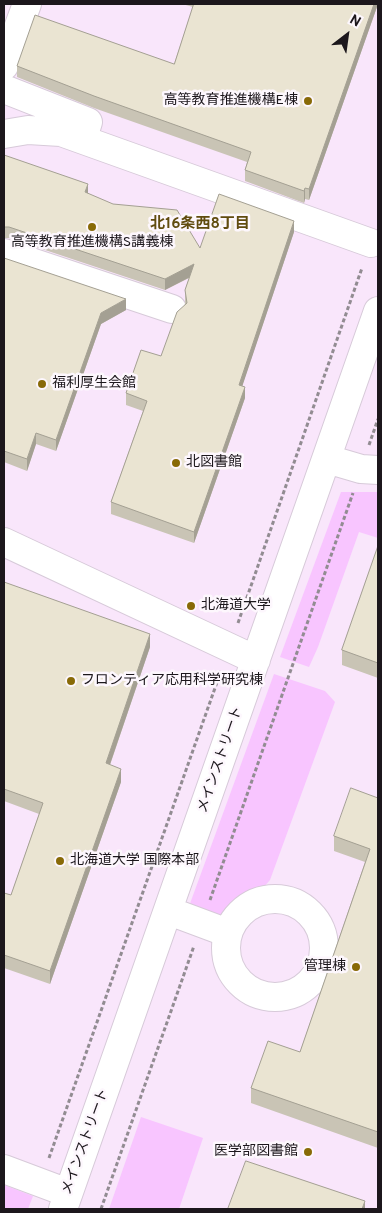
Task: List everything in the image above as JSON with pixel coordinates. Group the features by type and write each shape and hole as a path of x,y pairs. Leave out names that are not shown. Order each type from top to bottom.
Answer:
{"lane":[{"path":"4,66 27,4"},
{"path":"4,89 88,122 82,139"},
{"path":"4,134 28,130 61,132 371,243"},
{"path":"4,252 172,309"},
{"name":"メインストリート","path":"65,1201 169,911 378,311"},
{"path":"327,459 370,469"},
{"path":"4,542 256,660"},
{"path":"169,911 201,924 228,932"},
{"path":"4,1169 40,1182 65,1201"}],"path":[{"path":"40,1182 371,243"},
{"path":"101,1209 201,924 370,469"}],"shaded area":[{"name":"北海道大学","path":"4,4 378,4 378,1209 4,1209"},
{"path":"341,492 378,492 378,538 359,532 309,667 280,657"},
{"path":"274,674 325,691 335,702 270,880 247,906 219,918 188,909"},
{"path":"141,1117 203,1138 179,1209 109,1209"},
{"path":"4,1185 33,1196 28,1209 4,1209"}],"building":[{"path":"194,4 374,4 309,189 305,188 304,191 245,170 251,152 94,96 17,66 35,15 174,64"},
{"path":"4,155 88,184 85,192 113,204 177,210 200,248 219,194 294,221 239,385 245,387 194,532 111,502 147,401 126,393 141,350 161,356 177,312 187,303 185,290 194,264 165,279 9,227 4,227"},
{"name":"福利厚生会館","path":"4,258 126,299 101,313 56,440 36,433 27,459 4,451"},
{"path":"378,546 378,663 342,650"},
{"path":"4,582 150,634 106,763 121,769 50,971 4,955 4,893 11,895 43,803 4,789"},
{"path":"351,788 378,798 378,1132 251,1088 268,1041 300,1052 370,849 334,836"},
{"path":"246,1161 365,1201 362,1209 228,1209"}],"place":[{"name":"高等教育推進機構E棟","path":"308,101"},
{"name":"高等教育推進機構S講義棟","path":"92,227"},
{"name":"福利厚生会館","path":"42,384"},
{"name":"北図書館","path":"176,463"},
{"name":"北海道大学","path":"191,606"},
{"name":"フロンティア応用科学研究棟","path":"71,681"},
{"name":"北海道大学 国際本部","path":"60,861"},
{"name":"管理棟","path":"356,967"},
{"name":"医学部図書館","path":"308,1152"}],"district":[{"name":"北16条西8丁目","path":"200,225"}]}
